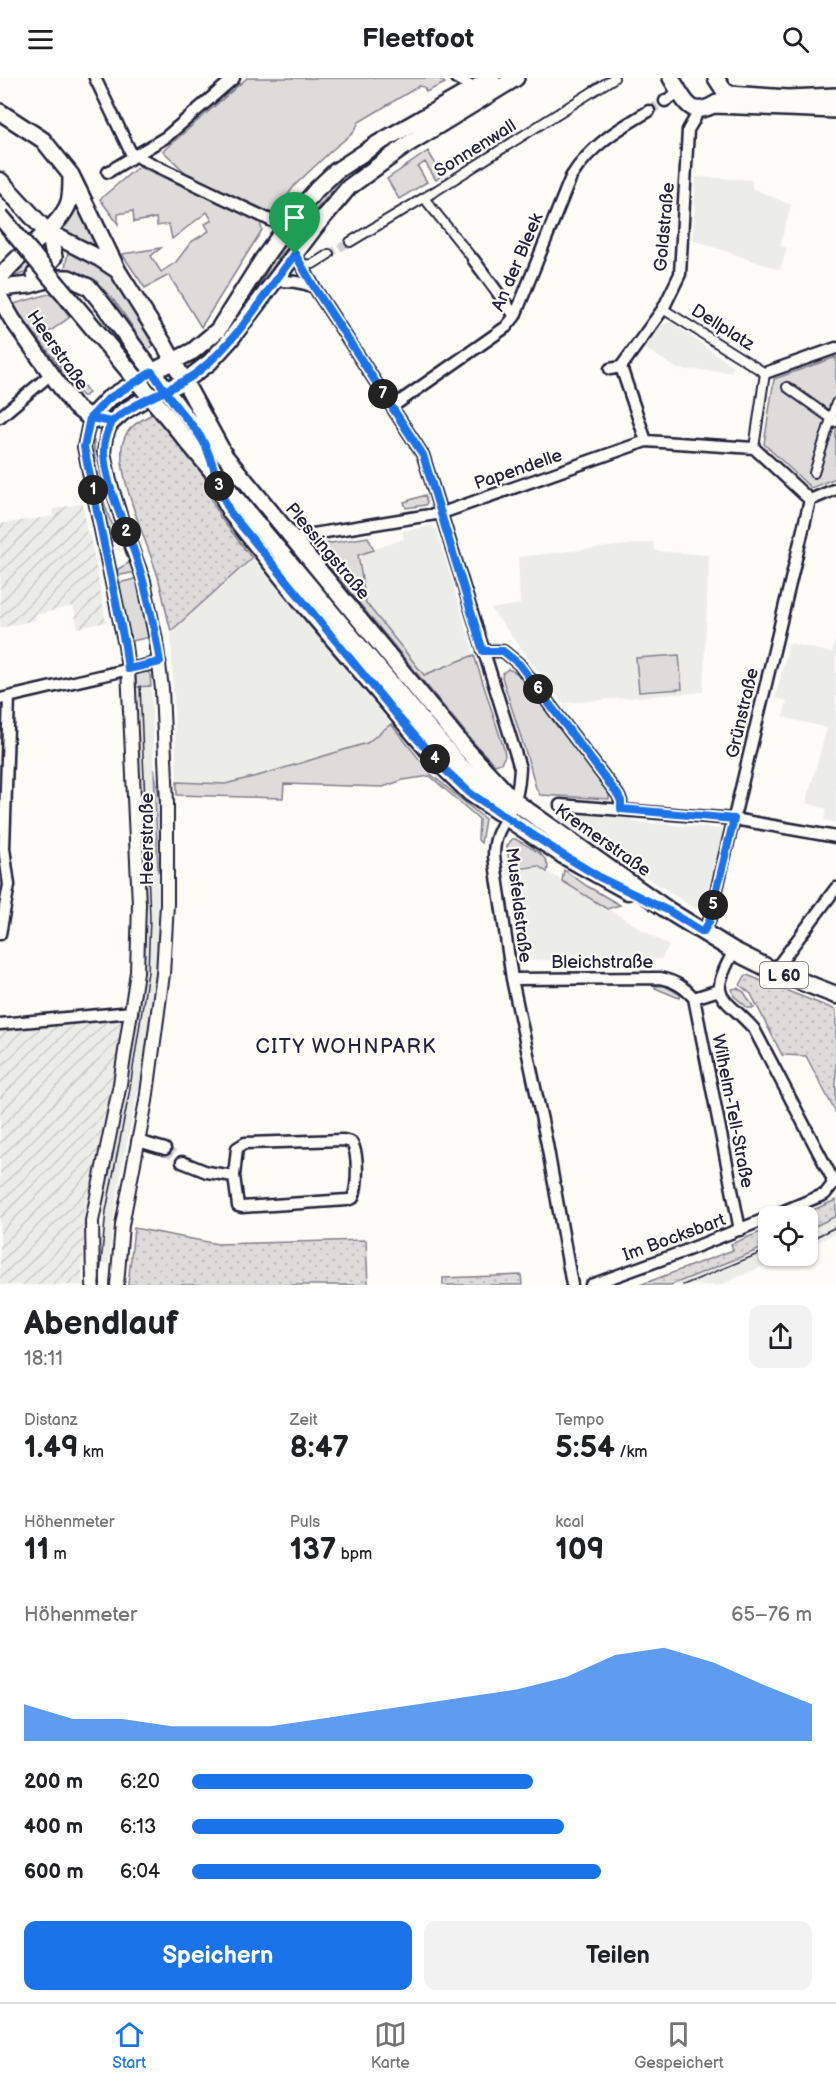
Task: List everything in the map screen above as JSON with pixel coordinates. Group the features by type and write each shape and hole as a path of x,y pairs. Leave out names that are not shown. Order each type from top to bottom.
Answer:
{"main road":[{"path":"90,418 108,399 173,360 193,351 218,330 294,216 336,171 377,144 492,78"},
{"path":"90,418 112,422 123,412 184,381 210,362 230,340 274,281 298,259 349,187 408,144 516,78"},
{"path":"671,78 688,106 697,111 707,110 721,100 723,87 788,98 836,96"},
{"path":"714,105 836,110"},
{"name":"L 60","path":"0,112 43,140 71,175"},
{"path":"0,279 22,253 63,216 70,200 71,175"},
{"name":"Plessingstraße","path":"71,175 118,271 173,360 225,456 465,748 514,802"},
{"path":"0,181 58,241 63,257 61,267 54,278"},
{"name":"Plessingstraße","path":"0,216 458,764 478,783 506,817"},
{"path":"7,287 46,267 54,257 51,241 46,231"},
{"name":"Plessingstraße","path":"46,231 99,258 118,271"},
{"path":"0,262 22,253"},
{"path":"7,287 54,278 69,278 88,287 165,390"},
{"name":"Heerstraße","path":"0,298 12,319 74,406 90,418"},
{"name":"L 60","path":"165,390 205,445 222,498 230,512 313,615 438,762 470,793 506,817"},
{"name":"Plessingstraße","path":"478,783 514,802"},
{"name":"Kremerstraße","path":"514,802 669,911 734,951 774,971 836,995"},
{"name":"Kremerstraße","path":"506,817 601,878 669,911"}],"street":[{"path":"95,78 134,156 272,222"},
{"path":"108,172 166,137 234,78"},
{"path":"456,78 474,88"},
{"name":"Sonnenwall","path":"350,242 614,78"},
{"path":"665,101 680,92"},
{"name":"An der Bleek","path":"392,407 506,327 515,316 571,177 580,161 617,130 649,111"},
{"name":"Goldstraße","path":"646,441 616,368 663,309 680,274 688,130 697,111"},
{"path":"424,198 515,316"},
{"path":"298,259 313,264 329,254"},
{"name":"Musfeldstraße","path":"298,259 423,455 520,768 518,791 514,802 495,836 494,856 512,979 548,1144 572,1285"},
{"path":"274,281 303,282 314,287"},
{"name":"Dellplatz","path":"663,309 765,373"},
{"name":"Dellplatz","path":"765,373 836,348"},
{"name":"Dellplatz","path":"754,448 765,373"},
{"path":"0,417 51,374"},
{"path":"787,387 834,419"},
{"path":"814,473 834,419 836,403"},
{"name":"Heerstraße","path":"90,418 84,447 128,669 139,904 137,972 132,1012 92,1221 93,1285"},
{"name":"Heerstraße","path":"112,422 104,452 113,492 150,604 160,662 167,802 167,904 163,974 138,1142 124,1215 117,1285"},
{"name":"Papendelle","path":"293,540 301,536 442,513 646,441 754,448"},
{"path":"754,448 810,500 836,489"},
{"name":"Grünstraße","path":"703,932 709,922 810,500"},
{"path":"483,651 503,651 519,664 618,795 621,809"},
{"path":"0,934 9,885 4,848 4,698 160,662"},
{"path":"560,805 734,819 836,837"},
{"path":"774,971 836,888"},
{"path":"694,998 719,990 721,974 734,951"},
{"name":"Bleichstraße","path":"512,979 660,978 673,981 686,989 694,998"},
{"name":"Im Bocksbart","path":"719,990 724,1001 744,1017 754,1029 832,1178 832,1185 825,1194 796,1206"},
{"name":"Wilhelm-Tell-Straße","path":"694,998 740,1230"},
{"path":"0,1024 132,1012"},
{"path":"343,1140 351,1142 356,1152 356,1191 353,1198 347,1200 242,1207 238,1206 236,1201 234,1176 237,1148 245,1143 343,1140"},
{"path":"138,1142 165,1149"},
{"path":"182,1162 207,1172 234,1176"},
{"name":"Im Bocksbart","path":"591,1285 758,1222"}],"shaded area":[{"path":"247,78 438,78 445,83 426,92 424,87 419,86 359,122 353,133 295,185 274,214 187,174 163,151"},
{"path":"428,151 442,175 436,180 425,162 418,167 427,182 399,199 387,179"},
{"path":"139,166 260,222 262,230 201,327 169,275 145,288 122,254 161,248 151,256 161,272 176,262 191,242 209,231 205,224 212,220 207,212 172,239 169,224 157,226 156,218 134,222 133,211 118,214 118,224 100,199"},
{"path":"696,177 752,180 752,188 791,205 780,245 787,248 780,270 693,240"},
{"path":"337,179 340,182 281,255 226,339 197,365 194,361 224,336 237,320 294,228"},
{"path":"75,199 97,247 59,230 72,212"},
{"path":"70,250 102,267 112,276 154,346 147,350 124,314 106,292 83,277 70,274 65,268"},
{"path":"25,258 35,270 11,277"},
{"path":"52,293 70,317 45,335 89,393 85,396 82,396 14,304"},
{"path":"671,322 734,367 730,372 678,369 644,348 660,326"},
{"path":"836,357 836,478 811,488 764,444 774,379"},
{"path":"154,413 202,470 220,517 252,558 171,631 158,577 133,507 123,468 122,452 126,434 136,423"},
{"path":"90,441 94,441 98,480 109,517 119,539 116,541 110,541 93,467"},
{"path":"425,495 427,503 425,505 406,508 404,502"},
{"path":"83,503 87,535 90,535 106,622 78,628 73,606 35,615 35,620 0,628 0,524 54,516 53,509"},
{"path":"431,526 437,531 474,655 424,675 366,603 358,555 404,539 402,531"},
{"path":"368,537 374,550 358,555 366,603 424,675 474,655 504,749 505,756 501,763 495,765 474,743 318,553 318,549 325,544"},
{"path":"653,542 655,551 709,555 703,692 563,703 491,609 520,604 518,557"},
{"path":"252,558 391,724 367,743 261,775 225,784 177,782 171,631"},
{"path":"130,562 135,572 117,576 118,569"},
{"path":"138,578 151,637 131,641 119,583"},
{"path":"836,636 836,823 824,820 827,809 806,803 827,728 783,717 787,701 775,698 789,643 832,653"},
{"path":"679,655 682,689 639,692 636,658"},
{"path":"144,669 150,674 151,686 136,687 136,673"},
{"path":"508,669 517,673 609,794 609,799 540,795 502,677"},
{"path":"151,686 159,904 157,974 141,1091 138,1091 121,1171 109,1264 99,1264 110,1171 128,1089 125,1088 144,972 146,904 136,687"},
{"path":"4,707 6,886 0,919 0,708"},
{"path":"391,724 432,775 485,819 481,843 478,840 479,819 430,776 403,780 383,787 284,784 283,798 177,795 177,782 225,784 261,775 367,743"},
{"path":"154,769 162,812 161,867 158,871"},
{"path":"564,812 633,818 633,822 721,829 723,833 703,908 697,909 691,906 559,820 559,816"},
{"path":"512,839 543,856 548,866 547,872 538,866 510,870 507,846"},
{"path":"538,866 669,946 661,959 524,960 510,870"},
{"path":"564,870 620,905 607,909 562,881"},
{"path":"747,975 836,1010 836,1113 806,1056 782,1055 751,994 740,985"},
{"path":"655,986 665,986 681,995 679,998"},
{"path":"737,988 744,992 754,1008 748,1008 734,996 732,989"},
{"path":"128,1016 85,1220 83,1285 0,1285 0,1026"},
{"path":"836,1200 836,1216 818,1225 818,1208"},
{"path":"836,1216 836,1233 818,1242 818,1225"},
{"path":"134,1228 218,1244 366,1240 368,1285 128,1285"},
{"path":"758,1233 758,1250 671,1285 640,1285 733,1250 731,1244"},
{"path":"758,1250 758,1266 764,1266 720,1285 672,1285"},
{"path":"521,1275 522,1285 443,1285 443,1278"}],"tunnel":[{"path":"649,111 665,101"},
{"path":"329,254 350,242"},
{"path":"165,1149 182,1162"}],"tram line":[{"path":"99,1285 106,1211 129,1094 148,972 150,917 140,686"},
{"path":"818,1236 836,1227"},
{"path":"683,1285 758,1254"}],"district":[{"name":"CITY WOHNPARK","path":"346,1046"}],"route":[{"path":"295,254 230,340 198,372 184,381 165,390 143,400 112,422 90,418 84,447 128,669 160,662 144,581 123,524 104,452 104,444 112,422 90,418 108,399 152,372 165,390 174,403 199,435 205,445 222,498 230,512 442,767 470,793 563,855 601,878 669,911 703,932 709,922 734,819 621,809 618,795 519,664 503,651 483,651 423,455 295,254"}]}
